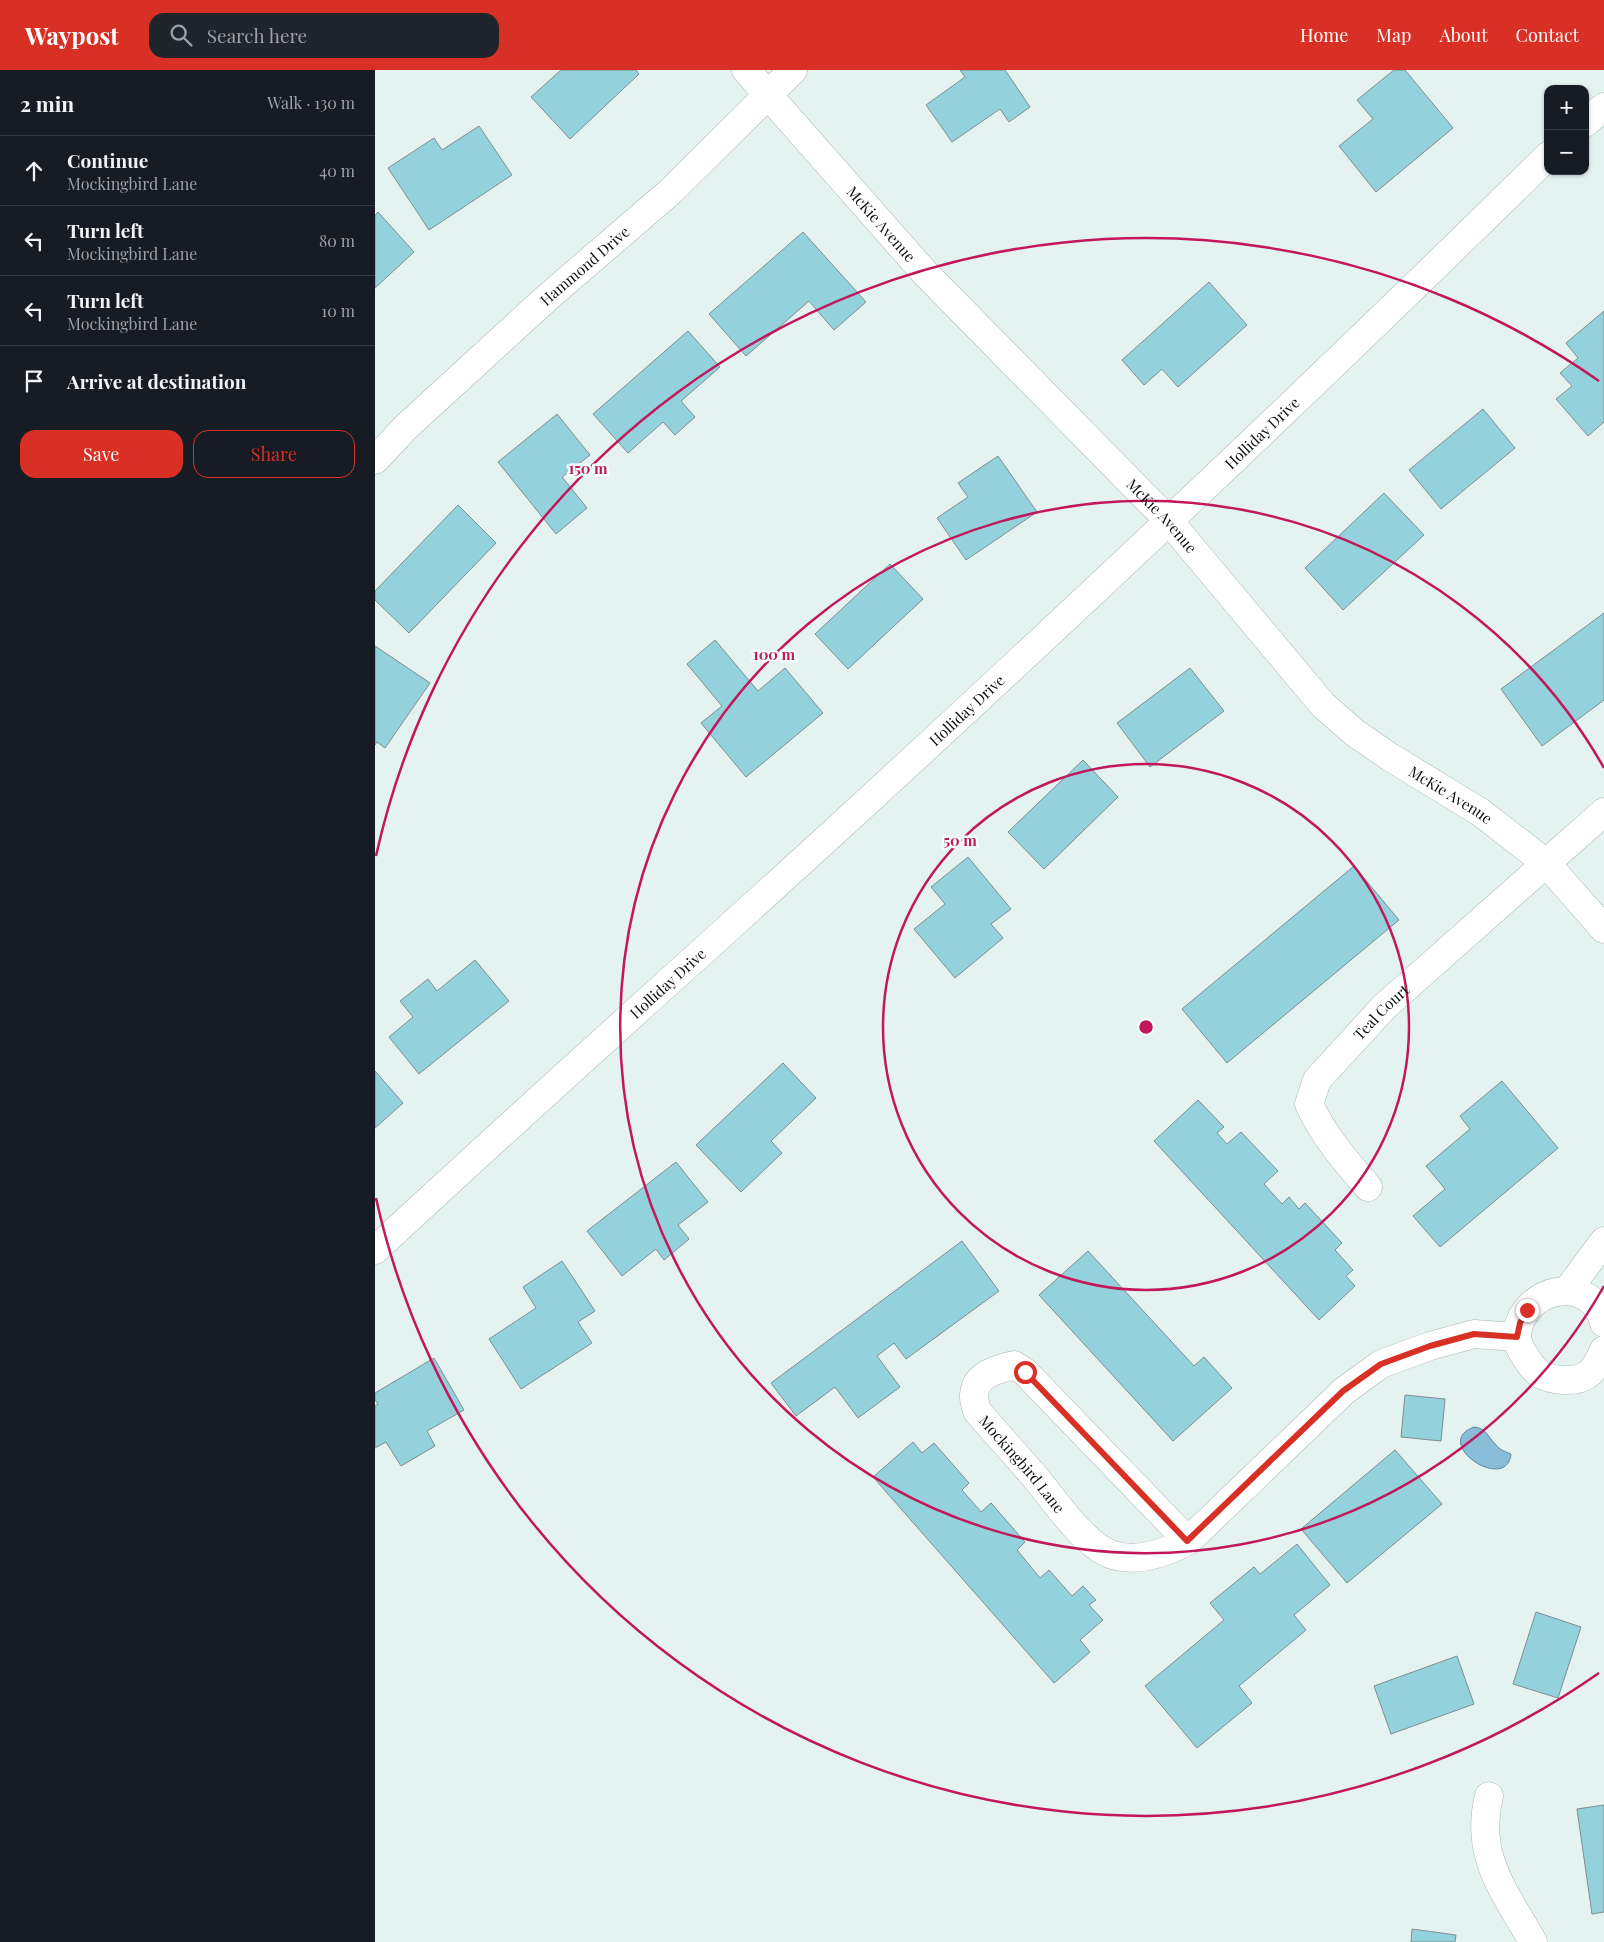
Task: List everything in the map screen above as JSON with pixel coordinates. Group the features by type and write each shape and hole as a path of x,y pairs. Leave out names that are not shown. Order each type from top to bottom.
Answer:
{"street":[{"name":"McKie Avenue","path":"746,70 924,272 1169,521 1323,705 1355,733 1390,757 1480,812 1546,863 1604,929"},
{"name":"Hammond Drive","path":"375,460 407,426 541,304 671,190 793,70"},
{"path":"1589,120 1604,107"},
{"name":"Holliday Drive","path":"375,1250 504,1130 829,836 1169,521 1402,299 1544,160"},
{"name":"Teal Court","path":"1368,1187 1333,1147 1316,1120 1309,1104 1317,1080 1384,1007 1604,812"},
{"path":"1567,1291 1604,1241"},
{"path":"1604,1322 1603,1317 1594,1304 1582,1293 1552,1292 1538,1299 1527,1310 1520,1323 1517,1337 1529,1363 1540,1374 1557,1380 1573,1380 1588,1375 1599,1362 1604,1350"},
{"name":"Mockingbird Lane","path":"1187,1541 1025,1372 1014,1365 1000,1368 989,1373 977,1383 973,1394 977,1411 1086,1538 1110,1554 1128,1557 1149,1557 1169,1551 1187,1541 1337,1396 1381,1364 1430,1346 1474,1334 1517,1337"},
{"path":"1489,1796 1485,1811 1484,1834 1487,1855 1495,1875 1533,1942"}],"water":[{"path":"1474,1427 1484,1431 1499,1448 1511,1454 1506,1465 1497,1469 1486,1467 1475,1462 1465,1453 1461,1444 1463,1434"}],"building":[{"path":"561,70 636,70 639,74 570,139 531,97"},
{"path":"960,70 1005,70 1030,107 1009,122 1000,109 952,142 926,105 965,77"},
{"path":"1394,70 1405,70 1453,128 1376,192 1339,146 1373,119 1357,100"},
{"path":"479,126 512,175 429,230 388,168 434,138 442,150"},
{"path":"378,212 414,252 375,288 375,215"},
{"path":"803,232 866,302 834,330 809,301 746,356 709,314"},
{"path":"1209,282 1247,325 1178,387 1162,369 1144,385 1122,360"},
{"path":"1604,311 1604,422 1588,436 1556,399 1572,386 1560,373 1578,358 1566,343"},
{"path":"688,331 720,367 681,401 695,417 675,435 663,422 628,453 593,414"},
{"path":"1483,409 1515,448 1441,509 1409,470"},
{"path":"557,414 590,455 562,477 587,508 556,534 498,462"},
{"path":"998,456 1037,512 966,560 937,518 968,497 958,483"},
{"path":"1384,493 1424,535 1343,610 1305,568"},
{"path":"458,505 496,543 409,633 375,600 375,591"},
{"path":"890,564 923,599 848,669 815,634"},
{"path":"1604,613 1604,700 1542,746 1501,689"},
{"path":"715,640 758,691 785,668 823,713 746,777 701,723 722,706 687,664"},
{"path":"375,646 430,683 385,748 377,742 375,745"},
{"path":"1190,668 1224,711 1150,767 1117,723"},
{"path":"1083,760 1118,797 1044,869 1008,832"},
{"path":"968,857 1011,909 991,924 1003,938 955,978 914,929 945,904 931,887"},
{"path":"1354,866 1399,920 1227,1063 1182,1009"},
{"path":"475,960 509,1001 419,1074 389,1037 413,1017 400,1001 428,979 437,991"},
{"path":"783,1063 816,1098 771,1141 782,1153 741,1192 696,1145"},
{"path":"375,1071 403,1103 375,1128"},
{"path":"1502,1081 1558,1148 1440,1247 1413,1216 1445,1189 1426,1166 1470,1129 1460,1116"},
{"path":"1198,1100 1224,1127 1217,1133 1227,1144 1241,1132 1278,1171 1264,1184 1282,1204 1289,1197 1299,1209 1305,1203 1342,1243 1335,1250 1353,1270 1346,1276 1355,1286 1319,1320 1154,1141"},
{"path":"676,1162 708,1202 678,1225 689,1239 664,1260 656,1249 622,1276 587,1231"},
{"path":"962,1241 999,1291 906,1359 894,1343 877,1356 900,1387 858,1418 835,1387 796,1416 771,1383"},
{"path":"1088,1251 1194,1366 1204,1357 1232,1388 1173,1441 1039,1295"},
{"path":"562,1261 595,1311 578,1322 592,1343 521,1389 489,1339 536,1308 523,1287"},
{"path":"434,1358 464,1410 427,1431 435,1446 401,1466 386,1442 375,1448 375,1406 378,1404 375,1400 375,1393"},
{"path":"1405,1395 1445,1399 1441,1441 1401,1437"},
{"path":"913,1442 922,1453 934,1443 969,1483 962,1490 981,1512 991,1503 1025,1542 1017,1550 1040,1578 1049,1570 1072,1596 1083,1586 1096,1600 1089,1605 1103,1620 1080,1640 1090,1652 1054,1683 873,1477"},
{"path":"1395,1450 1442,1504 1347,1583 1301,1529"},
{"path":"1297,1544 1330,1585 1294,1615 1306,1630 1239,1686 1252,1703 1197,1748 1145,1686 1224,1620 1210,1603 1254,1567 1260,1574"},
{"path":"1536,1612 1581,1627 1558,1698 1513,1684"},
{"path":"1457,1656 1474,1704 1391,1734 1374,1686"},
{"path":"1604,1805 1604,1912 1592,1914 1577,1809"},
{"path":"1412,1929 1456,1935 1455,1942 1411,1942"}],"route":[{"path":"1025,1372 1187,1541 1343,1391 1381,1364 1430,1346 1474,1334 1517,1337 1520,1323 1527,1310"}]}
